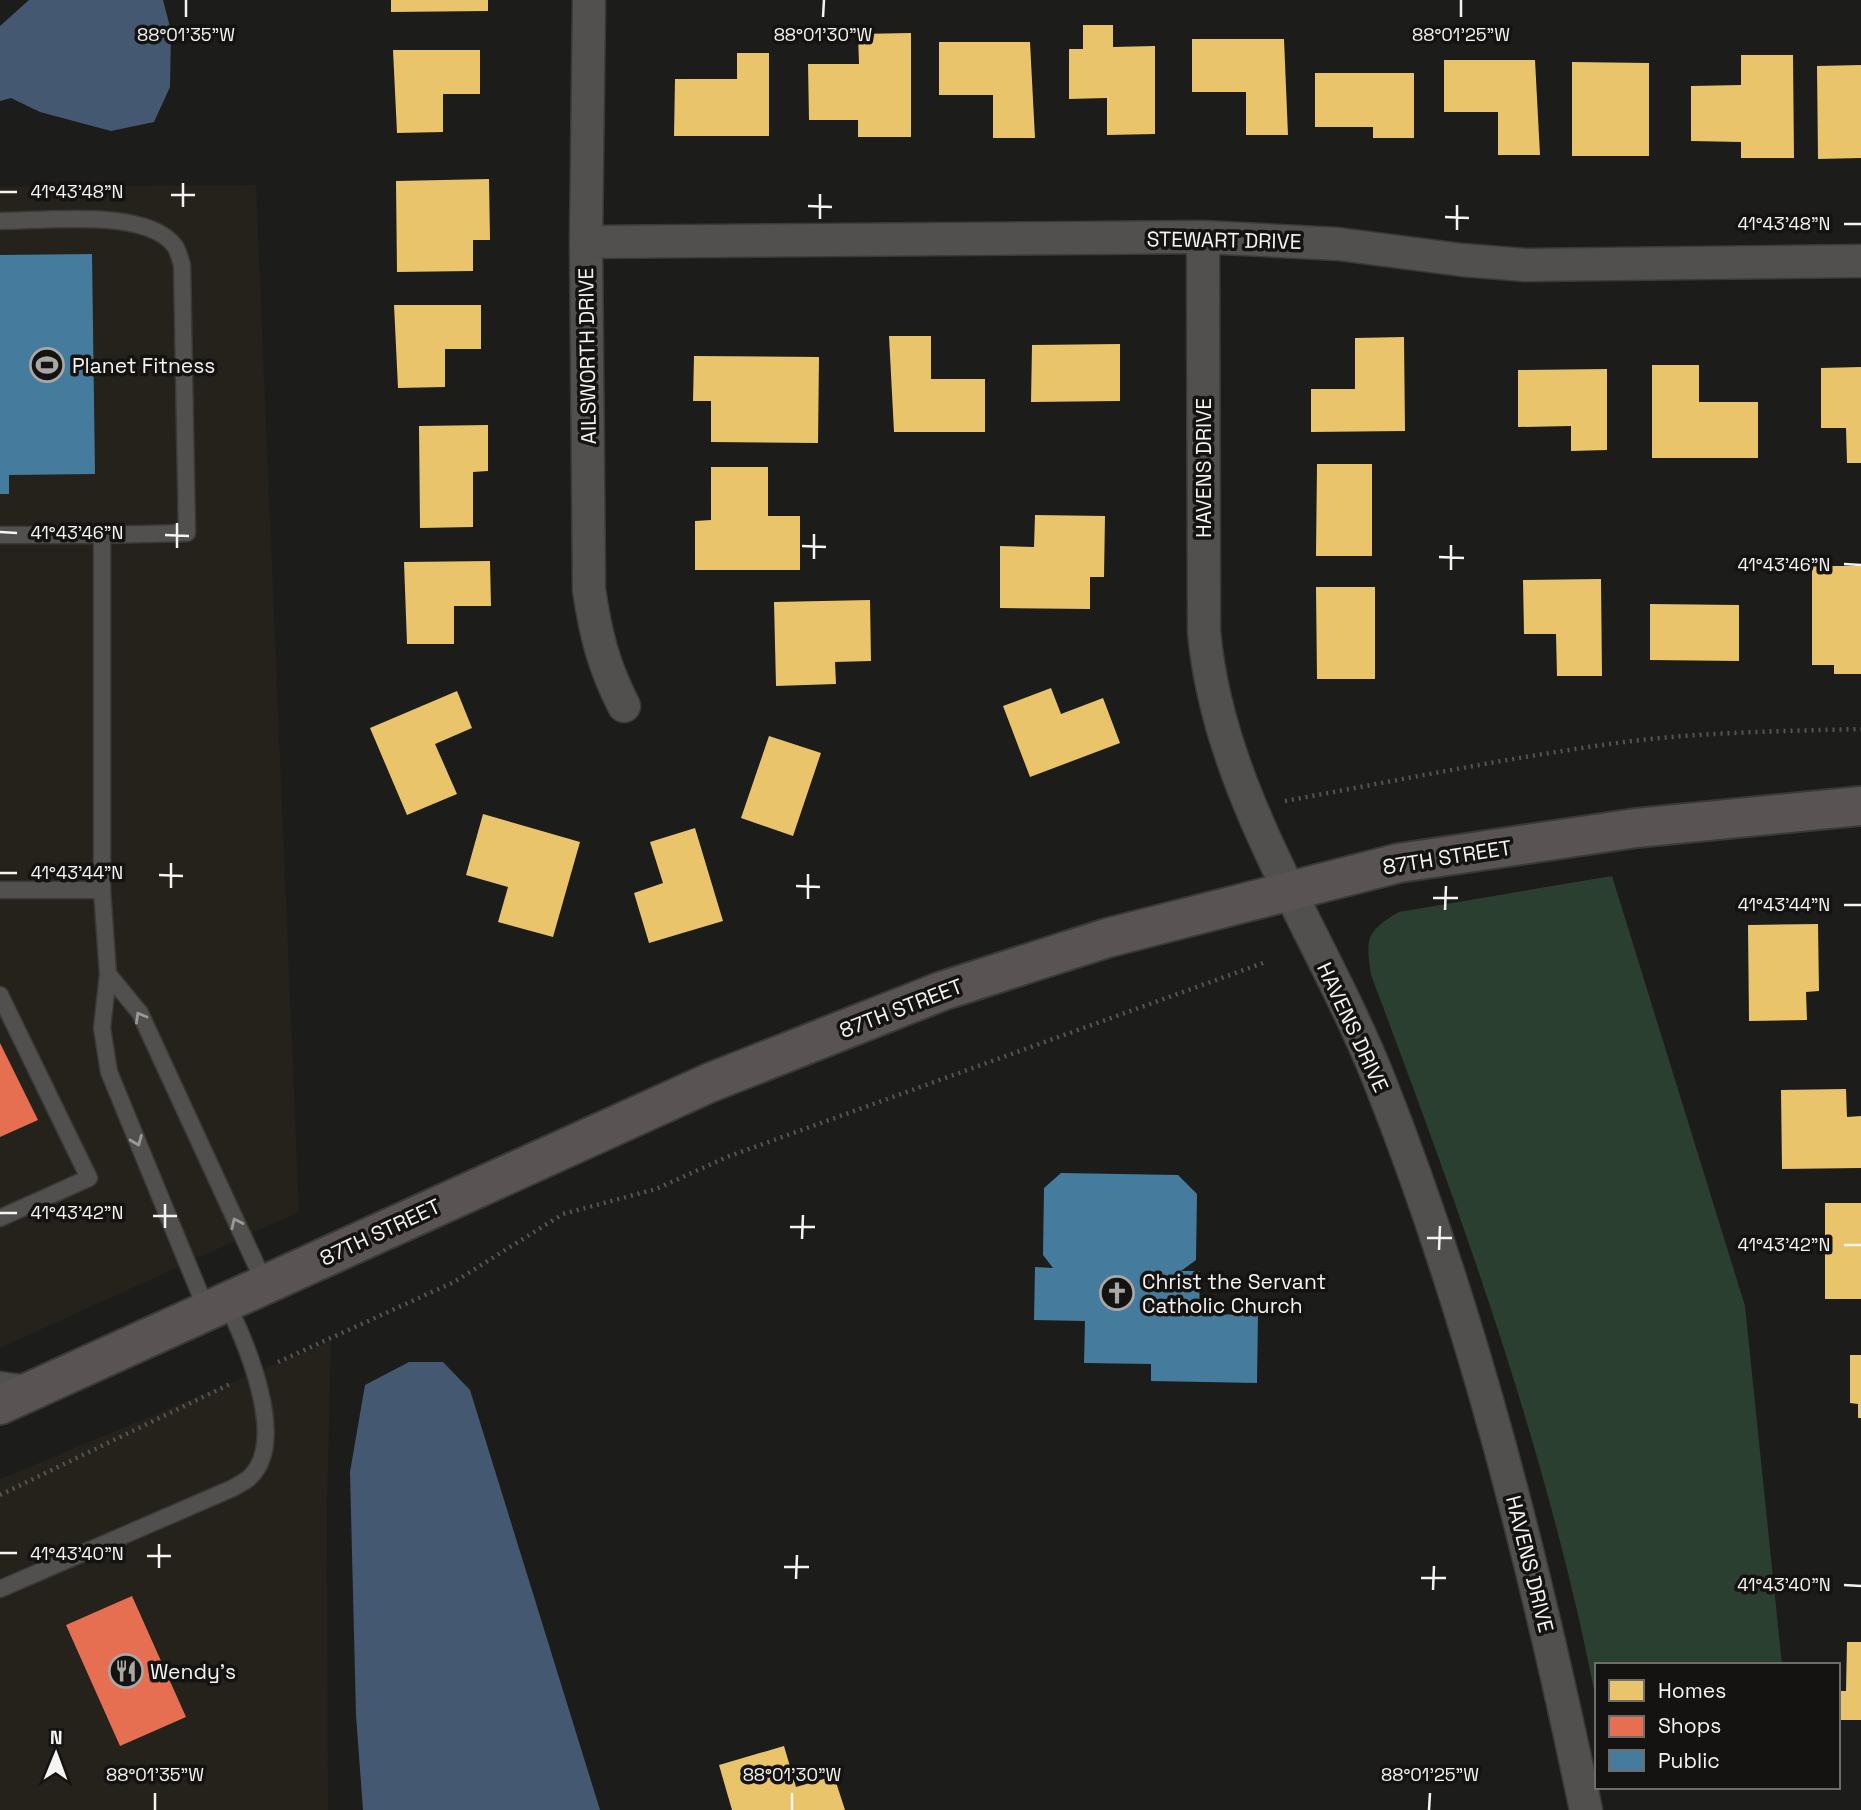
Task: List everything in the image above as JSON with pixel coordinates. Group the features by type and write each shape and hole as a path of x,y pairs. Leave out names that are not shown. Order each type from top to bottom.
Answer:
{"main road":[{"name":"87TH STREET","path":"0,1405 709,1083 942,991 1107,938 1399,863 1583,835 1861,806"}],"street":[{"name":"AILSWORTH DRIVE","path":"589,0 586,242 590,590 596,642 606,672 624,706"},
{"name":"STEWART DRIVE","path":"586,242 1203,237 1338,244 1525,265 1861,261"},
{"name":"HAVENS DRIVE","path":"1203,237 1206,661 1218,717 1289,890 1377,1074 1421,1194 1476,1363 1533,1571 1586,1810"}],"lane":[{"path":"0,221 120,220 152,229 174,245 182,265 187,533 0,535"},
{"path":"0,1589 233,1488 252,1475 262,1456 265,1431 249,1349 216,1307 109,1072 102,1028 108,974 102,890 102,535"},
{"path":"0,890 102,890"},
{"path":"108,974 140,1013 265,1284"},
{"path":"0,995 89,1178 0,1218"},
{"path":"0,1380 41,1387"}],"path":[{"path":"1284,801 1524,757 1634,741 1774,731 1861,729"},
{"path":"0,1495 255,1373 454,1282 563,1214 656,1189 727,1157 1263,962"}],"shaded area":[{"path":"256,185 299,1212 0,1348 0,187"},
{"path":"331,1341 327,1509 328,1810 0,1810 0,1479"}],"green space":[{"path":"1612,876 1745,1306 1782,1663 1595,1663 1595,1696 1554,1519 1500,1336 1438,1155 1371,975 1368,953 1370,938 1380,925 1399,912"}],"water":[{"path":"29,0 163,0 171,31 170,87 154,122 111,131 40,112 11,98 0,101 0,26"},
{"path":"409,1362 443,1362 470,1390 600,1810 363,1810 356,1715 350,1472 365,1385"}],"building: Homes":[{"path":"391,0 488,0 488,11 391,12"},
{"path":"1083,25 1113,25 1113,47 1155,46 1155,134 1107,135 1107,98 1069,99 1069,49 1083,49"},
{"path":"911,33 911,137 858,137 858,120 809,120 808,64 859,64 858,34"},
{"path":"1192,39 1284,39 1288,135 1246,135 1246,92 1192,92"},
{"path":"939,42 1030,42 1035,138 993,138 993,95 939,95"},
{"path":"393,50 480,50 480,94 443,94 443,132 397,133"},
{"path":"737,53 769,53 769,136 674,136 675,79 737,79"},
{"path":"1741,55 1793,55 1794,158 1741,158 1741,142 1691,141 1691,86 1741,85"},
{"path":"1444,60 1535,60 1540,155 1498,155 1498,112 1444,112"},
{"path":"1572,62 1649,63 1649,156 1572,156"},
{"path":"1861,65 1861,158 1818,159 1817,66"},
{"path":"1315,73 1414,73 1414,138 1373,138 1373,127 1315,127"},
{"path":"489,179 490,240 473,240 473,271 397,272 396,181"},
{"path":"394,305 481,305 481,349 445,349 445,387 398,388"},
{"path":"889,336 931,336 931,379 985,379 985,432 894,432"},
{"path":"1404,337 1405,431 1311,432 1311,389 1355,389 1355,338"},
{"path":"1120,344 1120,401 1031,402 1032,345"},
{"path":"694,356 819,357 818,443 711,442 711,401 693,401"},
{"path":"1652,365 1699,365 1699,402 1758,402 1758,458 1652,458"},
{"path":"1861,367 1861,463 1847,463 1846,428 1821,428 1821,368"},
{"path":"1607,369 1607,450 1571,451 1571,426 1518,427 1518,370"},
{"path":"488,425 488,471 473,472 473,527 420,528 419,426"},
{"path":"1317,464 1372,464 1372,556 1316,556"},
{"path":"711,467 768,467 768,516 800,516 800,570 695,570 695,521 711,520"},
{"path":"1035,515 1105,516 1104,577 1090,577 1090,609 1000,608 1000,546 1034,547"},
{"path":"490,561 491,606 454,606 454,644 407,644 404,562"},
{"path":"1812,566 1861,566 1861,674 1834,674 1834,665 1812,665"},
{"path":"1601,579 1602,676 1557,676 1556,634 1524,634 1523,580"},
{"path":"1316,587 1375,587 1375,679 1317,679"},
{"path":"870,600 871,661 835,662 836,684 776,686 774,602"},
{"path":"1650,604 1739,605 1739,661 1650,660"},
{"path":"1051,688 1061,714 1103,698 1120,743 1030,777 1003,706"},
{"path":"457,691 472,728 435,744 457,794 407,815 370,728"},
{"path":"769,736 821,753 793,836 741,818"},
{"path":"483,814 580,842 553,937 498,922 508,887 466,875"},
{"path":"695,828 723,921 649,943 634,893 663,883 650,842"},
{"path":"1818,924 1819,991 1806,992 1807,1020 1749,1021 1748,925"},
{"path":"1846,1089 1847,1117 1861,1116 1861,1168 1782,1169 1781,1090"},
{"path":"1825,1203 1861,1203 1861,1299 1825,1299"},
{"path":"1850,1355 1861,1355 1861,1418 1858,1418 1858,1404 1850,1403"},
{"path":"1847,1642 1861,1642 1861,1720 1840,1720 1840,1691 1846,1691"},
{"path":"784,1746 796,1787 834,1776 845,1810 732,1810 719,1765"}],"building: Shops":[{"path":"0,1043 38,1120 0,1137"},
{"name":"Wendy's","path":"132,1596 186,1717 120,1746 66,1625"}],"building: Public":[{"name":"Planet Fitness","path":"92,254 95,474 9,475 9,494 0,494 0,255"},
{"name":"Christ the Servant Catholic Church","path":"1061,1173 1178,1175 1197,1194 1196,1260 1181,1271 1200,1271 1199,1314 1258,1315 1257,1383 1151,1381 1151,1364 1084,1363 1085,1321 1034,1320 1035,1267 1053,1268 1043,1255 1044,1188"}],"place":[{"name":"Planet Fitness","path":"47,365"},
{"name":"Christ the Servant Catholic Church","path":"1117,1293"},
{"name":"Wendy's","path":"126,1671"}]}
